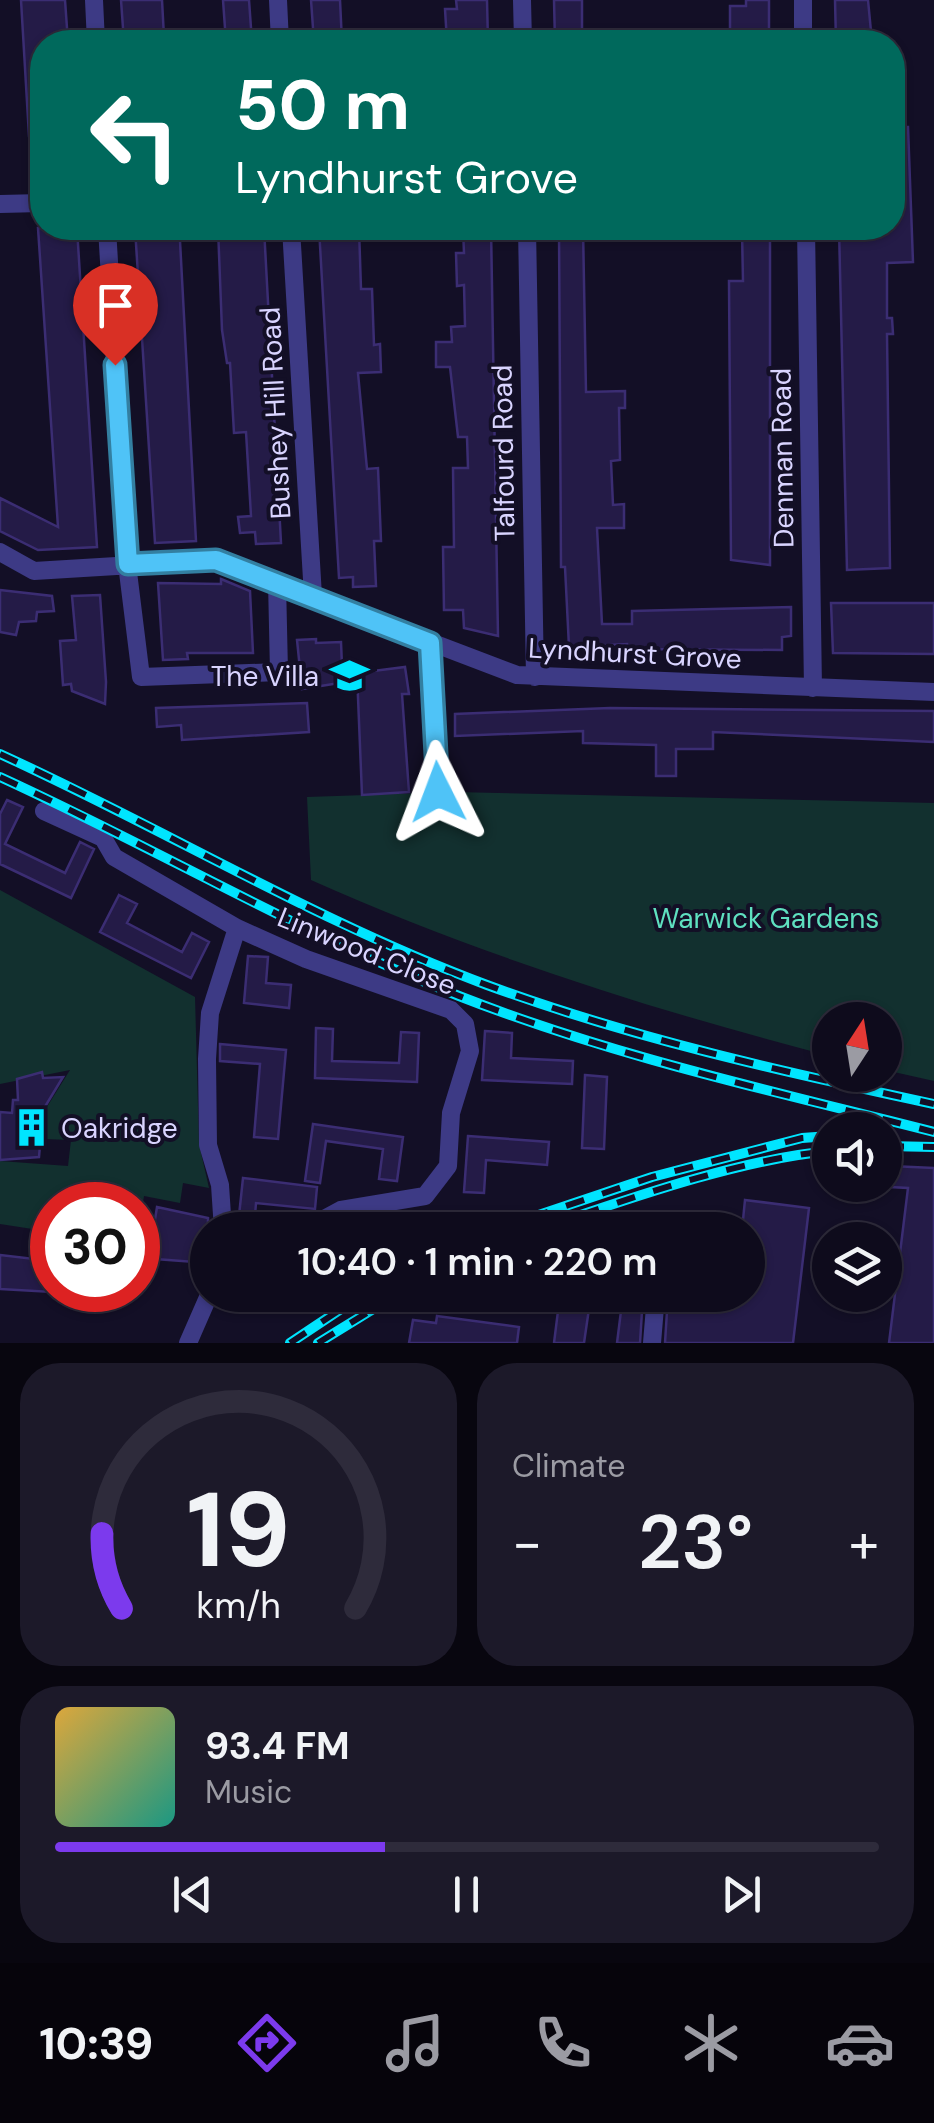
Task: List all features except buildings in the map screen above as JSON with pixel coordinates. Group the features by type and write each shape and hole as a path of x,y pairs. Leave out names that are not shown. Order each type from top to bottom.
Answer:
{"street":[{"path":"94,0 95,30"},
{"path":"278,0 279,30"},
{"path":"522,0 523,30"},
{"path":"803,0 804,30"},
{"path":"0,204 30,203"},
{"path":"108,240 128,564 142,677 280,672 277,582"},
{"name":"Bushey Hill Road","path":"292,240 313,596"},
{"name":"Talfourd Road","path":"527,240 535,677"},
{"name":"Denman Road","path":"806,240 813,688"},
{"name":"Lyndhurst Grove","path":"0,552 34,571 216,560 496,670 535,677 934,692"},
{"path":"430,643 438,792"},
{"name":"Linwood Close","path":"44,811 103,838 114,857 237,928 306,959 451,1010 465,1024 470,1051 451,1113 448,1166 434,1187 425,1196 337,1212"},
{"name":"Linwood Close","path":"222,1212 220,1185 208,1145 207,1059 210,1012 237,928"},
{"path":"188,1343 202,1312"},
{"path":"652,1343 655,1312"}],"green space":[{"name":"Warwick Gardens","path":"454,792 934,803 934,1081 902,1074 902,1002 812,1002 812,1051 566,979 311,880 307,797"},
{"path":"0,890 195,997 199,1144 209,1188 183,1183 180,1203 160,1199 160,1182 30,1182 30,1229 0,1224 0,1161 68,1166 71,1140 44,1139 45,1110 70,1070 0,1084"}],"railway":[{"path":"0,754 363,933 487,985 652,1038 934,1104"},
{"path":"0,777 285,918 459,996 635,1055 934,1132"},
{"path":"548,1212 652,1177 812,1137"},
{"path":"902,1146 934,1147"},
{"path":"590,1212 723,1171 812,1153"},
{"path":"290,1343 336,1312"},
{"path":"318,1343 368,1312"}],"place":[{"name":"The Villa","path":"349,676"},
{"name":"Oakridge","path":"31,1128"}],"route":[{"path":"115,365 128,564 216,560 234,564 430,643 438,792"}]}
